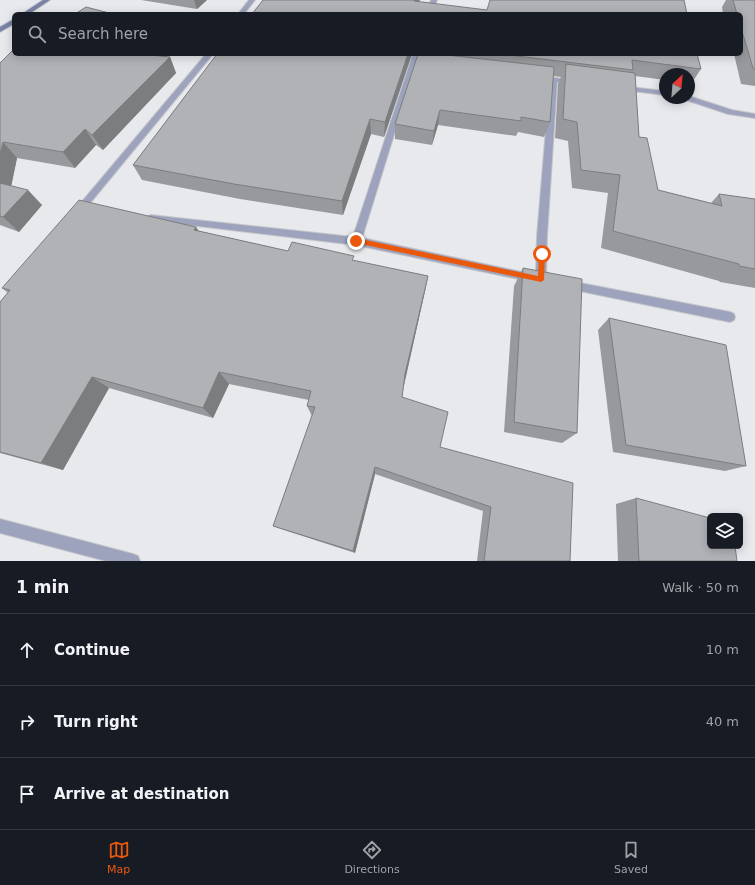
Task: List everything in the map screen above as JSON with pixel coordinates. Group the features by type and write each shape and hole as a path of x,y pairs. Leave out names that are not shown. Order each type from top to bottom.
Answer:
{"street":[{"path":"28,12 47,0"},
{"path":"243,12 252,0"},
{"path":"430,12 434,0"},
{"path":"0,29 12,22"},
{"path":"71,222 84,210 208,56"},
{"path":"356,241 417,64 416,56"},
{"path":"530,77 578,82"},
{"path":"143,217 356,241 545,280 542,236 554,80"},
{"path":"617,87 659,92"},
{"path":"695,100 731,112 755,116"},
{"path":"564,284 730,317"},
{"path":"0,526 134,561"}],"building":[{"path":"263,0 414,0 487,10 490,0 684,0 687,12 254,12"},
{"path":"733,0 755,0 755,69 753,68 743,35 743,12 736,12"},
{"path":"86,7 105,12 78,12"},
{"path":"12,51 12,56 170,57 92,135 85,129 63,152 3,142 0,155 0,63"},
{"path":"215,56 407,56 385,122 370,119 342,201 234,184 133,165"},
{"path":"417,56 456,56 554,67 550,122 521,117 521,121 440,110 434,131 395,124"},
{"path":"517,56 698,56 701,69 632,60 633,70"},
{"path":"566,64 635,73 639,137 647,138 658,190 722,206 719,194 755,199 755,269 739,266 739,264 613,231 620,175 581,170 577,122 563,119"},
{"path":"0,183 28,190 3,217 0,216"},
{"path":"79,200 196,227 194,230 288,251 292,242 354,256 352,260 428,276 405,374 402,397 448,412 440,447 573,483 570,561 484,561 491,507 375,467 353,551 273,526 315,407 307,406 311,391 219,372 203,408 92,377 41,463 0,452 0,302 10,290 2,288"},
{"path":"523,268 582,279 577,433 514,422"},
{"path":"609,318 726,345 746,466 626,445"},
{"path":"636,498 707,517 707,549 735,549 737,561 639,561"}],"route":[{"path":"356,241 541,280 542,254"}]}
